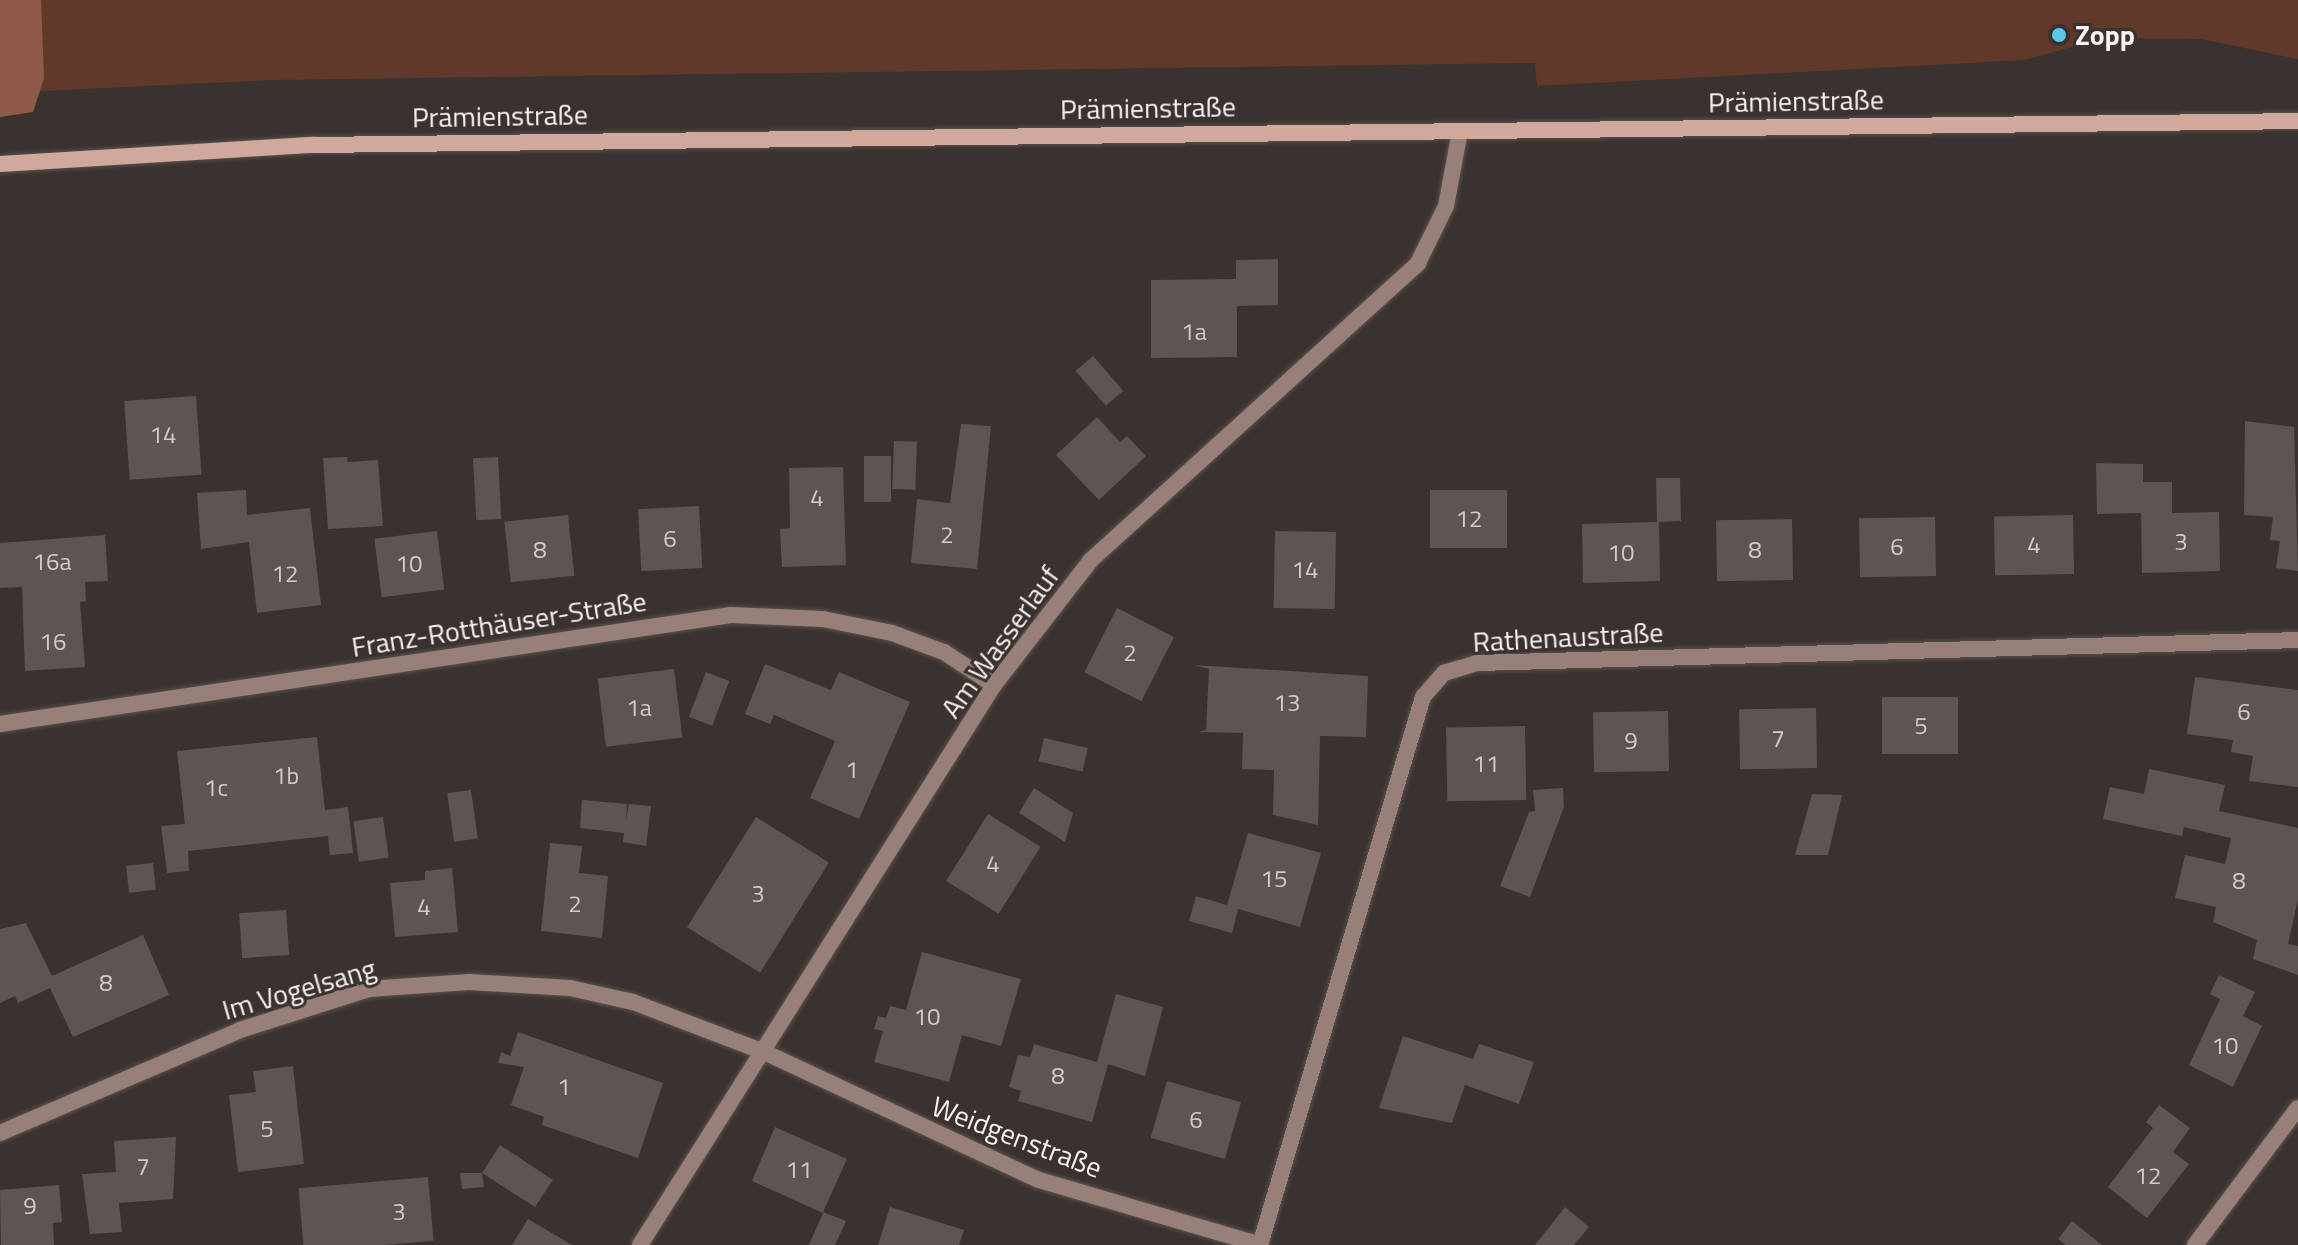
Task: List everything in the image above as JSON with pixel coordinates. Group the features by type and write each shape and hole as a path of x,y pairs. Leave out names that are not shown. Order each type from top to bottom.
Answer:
{"main road":[{"name":"Prämienstraße","path":"0,164 95,153 329,144 2298,121"}],"street":[{"name":"Am Wasserlauf","path":"640,1245 994,685 1091,560 1418,263 1446,206 1460,131"},
{"name":"Franz-Rotthäuser-Straße","path":"0,724 731,615 823,619 892,633 944,652 994,685"},
{"name":"Rathenaustraße","path":"1260,1245 1423,697 1444,673 1505,662 2298,640"},
{"name":"Im Vogelsang","path":"0,1133 240,1030 369,989 469,982 570,988 633,1002 764,1052"},
{"name":"Weidgenstraße","path":"764,1052 1039,1180 1260,1245"},
{"path":"2195,1245 2298,1108"}],"shaded area":[{"path":"0,0 2298,0 2298,59 2201,39 2106,38 2024,60 1537,86 1535,63 270,80 0,93"},
{"path":"0,0 41,0 44,78 33,112 0,117"}],"building":[{"path":"1278,259 1278,305 1237,306 1237,357 1151,358 1151,280 1236,279 1236,260"},
{"path":"1093,356 1123,391 1106,406 1076,371"},
{"path":"196,396 202,475 130,480 124,401"},
{"path":"1097,417 1120,442 1127,436 1146,456 1099,500 1056,455"},
{"path":"2245,421 2294,427 2298,571 2276,568 2280,541 2270,540 2273,517 2244,515"},
{"path":"961,424 991,426 977,569 911,563 917,499 950,503"},
{"path":"894,441 917,442 915,490 892,489"},
{"path":"864,456 891,456 891,502 864,502"},
{"path":"347,457 348,462 378,460 383,526 328,529 323,458"},
{"path":"498,457 501,519 476,520 473,458"},
{"path":"2096,463 2143,464 2143,482 2172,482 2172,513 2219,512 2220,571 2142,573 2141,513 2097,514"},
{"path":"843,467 846,565 782,567 780,529 790,528 789,468"},
{"path":"1656,478 1680,478 1681,521 1659,522 1660,581 1583,583 1582,524 1657,522"},
{"path":"246,490 247,515 310,508 321,605 257,613 249,542 201,549 197,493"},
{"path":"1430,490 1507,490 1507,548 1430,548"},
{"path":"699,506 702,568 641,571 638,509"},
{"path":"568,515 574,576 511,582 504,522"},
{"path":"2073,515 2074,574 1995,575 1994,516"},
{"path":"1935,517 1936,576 1860,577 1859,518"},
{"path":"1792,519 1793,580 1717,581 1716,520"},
{"path":"437,531 444,590 382,597 374,539"},
{"path":"1275,531 1336,532 1335,609 1274,608"},
{"path":"105,535 108,581 85,582 86,601 80,602 85,667 25,671 22,587 0,588 0,543"},
{"path":"1117,608 1174,637 1141,701 1084,672"},
{"path":"765,664 831,690 839,672 910,702 859,819 810,798 835,741 774,715 770,724 745,714"},
{"path":"1194,665 1368,676 1366,737 1320,736 1318,825 1273,815 1274,770 1242,769 1243,733 1198,732 1206,730 1209,669"},
{"path":"674,669 682,737 606,747 598,678"},
{"path":"706,672 729,681 712,726 689,717"},
{"path":"2195,677 2298,690 2298,787 2249,781 2253,756 2231,752 2233,740 2187,734"},
{"path":"1882,697 1958,697 1958,754 1882,754"},
{"path":"1816,708 1817,768 1740,769 1739,709"},
{"path":"1668,711 1669,771 1594,772 1593,712"},
{"path":"1525,726 1526,800 1447,801 1446,727"},
{"path":"317,737 325,810 348,807 353,853 330,855 328,836 188,851 189,871 167,873 161,826 185,824 177,751"},
{"path":"1044,738 1088,748 1082,772 1039,761"},
{"path":"2149,769 2225,785 2219,811 2298,828 2298,899 2288,944 2298,946 2298,975 2253,959 2257,940 2213,922 2216,907 2175,898 2185,855 2225,864 2231,838 2184,827 2182,836 2103,819 2110,787 2144,794"},
{"path":"1034,788 1073,813 1065,842 1019,813"},
{"path":"1563,788 1564,807 1530,897 1500,886 1529,812 1535,811 1533,790"},
{"path":"471,790 478,839 454,842 447,793"},
{"path":"1812,794 1842,795 1828,855 1795,855"},
{"path":"582,800 627,804 626,820 629,804 651,806 646,846 623,842 624,833 580,828"},
{"path":"988,814 1041,847 999,914 946,881"},
{"path":"383,817 389,858 359,862 353,821"},
{"path":"756,817 829,863 760,973 687,927"},
{"path":"1248,833 1321,853 1300,927 1238,909 1232,933 1189,921 1196,896 1227,905"},
{"path":"550,843 582,846 579,873 608,876 602,938 541,931"},
{"path":"153,863 156,890 129,893 126,866"},
{"path":"452,868 458,932 395,937 390,883 425,880 425,871"},
{"path":"286,910 289,955 242,958 239,913"},
{"path":"26,923 52,976 143,935 169,995 73,1037 50,988 18,1003 15,996 0,1003 0,929"},
{"path":"922,952 1021,979 1001,1046 962,1035 949,1082 874,1062 883,1031 874,1029 878,1016 886,1018 890,1006 906,1010"},
{"path":"2219,975 2255,992 2243,1016 2262,1026 2233,1087 2189,1065 2220,999 2210,994"},
{"path":"1116,994 1163,1007 1145,1076 1108,1064 1092,1122 1018,1101 1021,1091 1009,1087 1018,1055 1030,1057 1034,1044 1097,1062"},
{"path":"518,1032 663,1083 638,1158 542,1125 544,1117 511,1105 524,1067 498,1063 501,1052 510,1056"},
{"path":"1403,1036 1473,1059 1479,1044 1534,1062 1519,1104 1465,1085 1452,1123 1379,1108"},
{"path":"293,1066 304,1164 238,1172 229,1095 256,1092 253,1071"},
{"path":"1167,1081 1241,1102 1225,1159 1151,1138"},
{"path":"2159,1105 2190,1128 2173,1152 2189,1164 2147,1218 2108,1187 2153,1128 2146,1122"},
{"path":"775,1127 847,1159 823,1212 846,1221 835,1245 809,1245 823,1213 752,1181"},
{"path":"176,1137 173,1199 119,1203 122,1232 90,1234 82,1174 116,1172 114,1141"},
{"path":"500,1145 553,1180 535,1207 482,1173"},
{"path":"460,1173 482,1173 484,1187 462,1189"},
{"path":"428,1177 434,1241 385,1245 303,1245 298,1188"},
{"path":"59,1185 62,1222 53,1223 54,1245 1,1245 0,1190"},
{"path":"890,1207 964,1230 959,1245 878,1245"},
{"path":"1565,1207 1589,1227 1574,1245 1535,1245"},
{"path":"528,1219 572,1245 512,1245"},
{"path":"2072,1221 2102,1245 2066,1245 2058,1239"}],"place":[{"name":"Zopp","path":"2059,35"}]}
